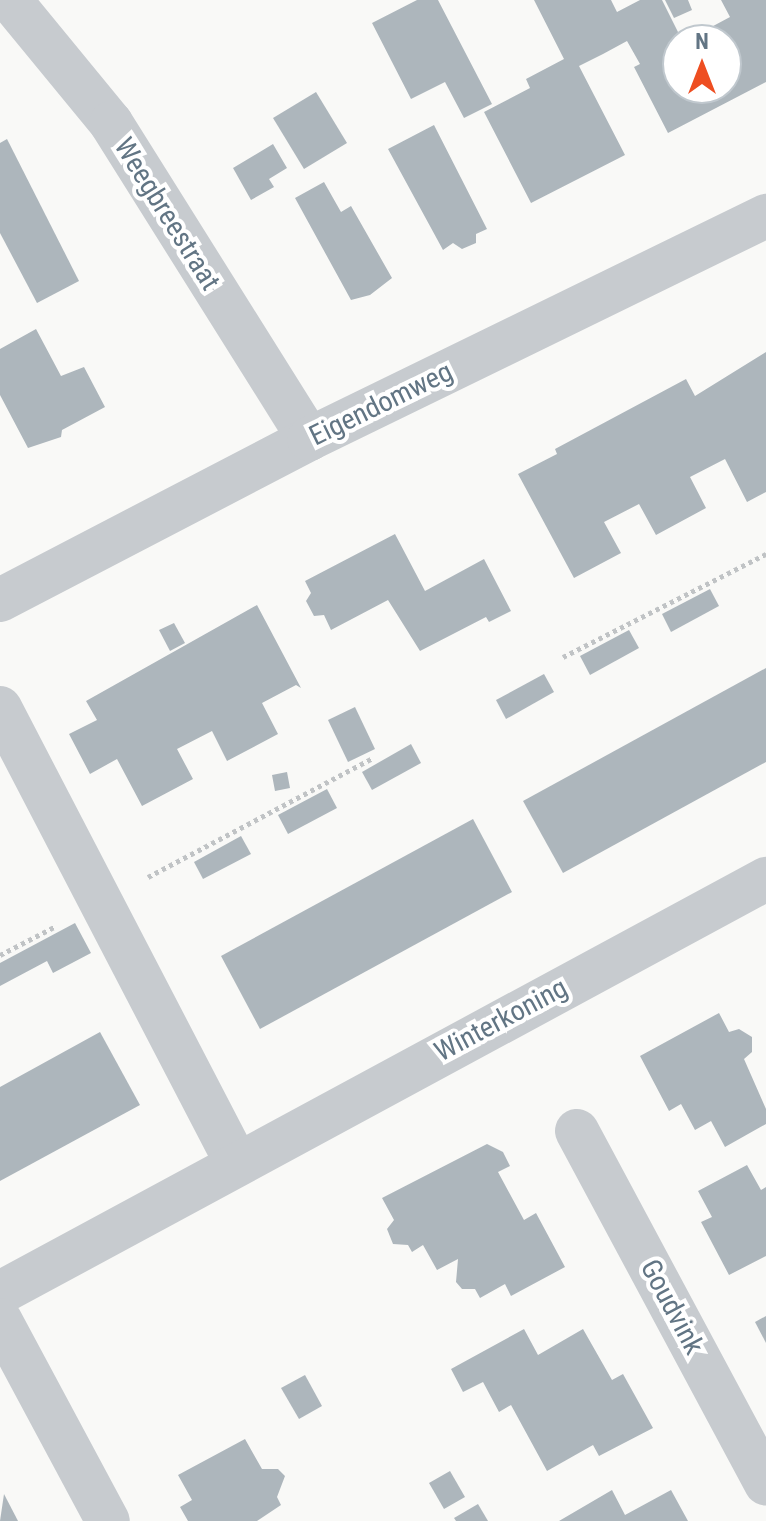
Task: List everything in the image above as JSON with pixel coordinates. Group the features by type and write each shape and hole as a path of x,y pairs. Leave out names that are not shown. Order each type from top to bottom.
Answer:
{"street":[{"name":"Weegbreestraat","path":"10,0 111,123 309,439"},
{"name":"Eigendomweg","path":"0,600 309,439 766,216"},
{"path":"0,708 236,1162"},
{"name":"Winterkoning","path":"0,1293 236,1162 766,879"},
{"name":"Goudvink","path":"577,1131 766,1483"},
{"path":"0,1320 108,1521"}],"path":[{"path":"563,657 766,554"},
{"path":"0,955 373,758"}],"building":[{"path":"417,0 438,0 492,104 464,118 445,82 411,99 372,23"},
{"path":"534,0 611,0 617,12 640,0 662,0 674,24 662,24 662,104 724,104 668,133 634,67 640,64 627,41 579,66 625,155 531,203 484,112 530,88 526,79 564,59"},
{"path":"665,0 688,0 692,10 674,18"},
{"path":"721,0 766,0 766,82 742,94 742,24 717,24 730,17"},
{"path":"316,92 347,143 304,169 273,118"},
{"path":"434,125 487,229 476,234 476,243 462,249 453,243 443,250 388,149"},
{"path":"7,139 79,281 37,303 0,233 0,143"},
{"path":"273,144 287,168 269,179 274,187 251,200 233,168"},
{"path":"324,182 341,212 351,206 392,278 370,295 351,300 295,198"},
{"path":"36,329 61,376 84,367 105,407 62,430 61,437 28,448 0,395 0,349"},
{"path":"766,352 766,492 747,502 725,459 690,477 706,508 656,535 639,504 604,522 621,553 574,578 518,474 557,454 555,449 686,379 695,396"},
{"path":"395,534 425,591 484,559 511,611 489,622 486,617 420,651 388,600 331,630 324,615 314,616 306,601 311,593 305,581"},
{"path":"710,589 719,606 671,632 662,614"},
{"path":"257,605 301,688 296,685 262,703 278,734 227,761 212,731 177,749 193,779 142,806 117,759 90,774 69,734 97,720 86,701"},
{"path":"174,623 185,643 170,651 159,630"},
{"path":"629,630 639,648 590,675 580,656"},
{"path":"766,668 766,762 563,873 523,801"},
{"path":"544,674 554,692 506,719 496,700"},
{"path":"355,707 375,749 348,762 328,720"},
{"path":"411,744 421,763 372,790 362,772"},
{"path":"287,772 290,788 275,791 272,775"},
{"path":"327,789 337,808 288,834 278,815"},
{"path":"473,819 512,892 260,1029 221,956"},
{"path":"241,836 251,854 203,879 194,862"},
{"path":"75,923 91,953 53,973 47,961 0,986 0,963"},
{"path":"719,1013 729,1032 739,1029 752,1037 752,1052 744,1059 766,1109 766,1124 725,1147 711,1121 695,1130 681,1104 669,1111 640,1056"},
{"path":"100,1032 140,1105 0,1181 0,1087"},
{"path":"487,1144 503,1152 510,1166 498,1172 524,1220 536,1213 565,1267 511,1296 505,1284 480,1298 475,1289 462,1289 456,1282 458,1259 437,1270 423,1245 412,1252 408,1245 393,1244 387,1229 394,1220 382,1198"},
{"path":"747,1165 761,1190 766,1187 766,1256 729,1275 701,1222 712,1217 698,1191"},
{"path":"766,1316 766,1343 755,1322"},
{"path":"524,1329 538,1355 583,1329 612,1380 623,1374 653,1428 599,1456 593,1445 547,1471 511,1405 499,1412 483,1382 463,1392 451,1369"},
{"path":"305,1375 322,1406 299,1419 281,1388"},
{"path":"245,1439 262,1469 278,1469 285,1476 277,1497 281,1505 257,1521 188,1521 180,1507 192,1500 178,1475"},
{"path":"450,1471 465,1497 444,1509 429,1483"},
{"path":"612,1490 625,1515 671,1490 688,1521 559,1521"},
{"path":"4,1494 18,1521 0,1521"},
{"path":"478,1504 488,1521 456,1521 454,1518"}]}
